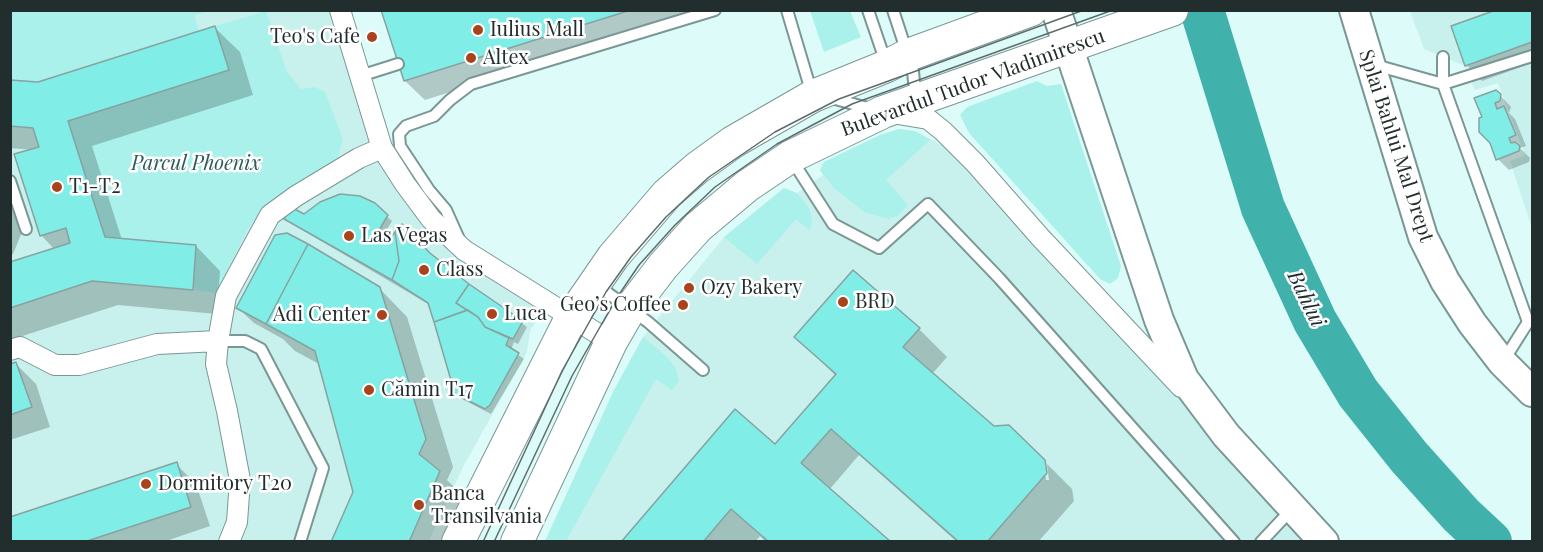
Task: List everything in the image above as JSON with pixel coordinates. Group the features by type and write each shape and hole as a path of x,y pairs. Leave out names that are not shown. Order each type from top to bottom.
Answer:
{"main road":[{"path":"459,542 571,318 593,283 668,194 697,168 733,142 813,96 897,61 1032,10"},
{"path":"1056,10 1159,320 1184,378 1226,435 1324,542"},
{"name":"Bulevardul Tudor Vladimirescu","path":"518,542 611,342 630,309 698,226 747,186 790,157 883,112 1172,10"},
{"name":"Splai Bahlui Mal Drept","path":"1353,10 1423,237 1444,281 1472,323 1502,362 1533,392"}],"street":[{"path":"340,10 382,148 431,219 464,250 611,342"},
{"path":"883,112 928,119 943,131 1226,435"},
{"path":"229,542 237,522 240,480 216,364 226,296 270,215 296,196 359,158 382,148"},
{"path":"10,350 20,347 55,365 79,365 157,344 218,341"}],"lane":[{"path":"464,250 446,210 410,164 400,146 399,134 406,126 434,116 471,84 715,10"},
{"path":"787,10 813,96 839,99 883,112"},
{"path":"868,10 920,99"},
{"path":"893,10 897,61"},
{"path":"1371,64 1443,84 1533,56"},
{"path":"1443,57 1443,84 1528,322 1502,362"},
{"path":"360,76 398,64"},
{"path":"790,157 833,224 879,248 928,204 999,278 1234,542"},
{"path":"10,181 26,229"},
{"path":"593,283 648,322 703,370"},
{"path":"218,341 246,341 261,349 323,468 300,542"},
{"path":"1261,542 1292,509"}],"shaded area":[{"path":"10,11 340,11 382,148 431,219 547,303 530,331 527,352 463,467 429,541 11,541"},
{"path":"1410,11 1532,11 1532,228 1510,161 1525,155 1498,83 1475,90 1465,66 1424,49"},
{"path":"899,129 915,131 975,163 1324,542 545,542 614,390 643,337 724,237 784,188 797,193 823,175 820,170 824,162 880,135"}],"green space":[{"path":"10,11 210,11 194,15 199,31 38,82 11,80"},
{"name":"Parcul Phoenix","path":"266,11 287,72 301,89 315,87 325,92 343,139 337,161 265,206 248,229 216,293 193,290 196,245 105,237 68,121 229,70 215,26"},
{"path":"810,11 850,11 861,37 824,52"},
{"path":"1037,81 1047,86 1061,84 1121,266 1118,278 1110,284 1100,279 969,133 960,115 967,107"},
{"path":"899,129 915,131 930,140 886,180 908,205 897,216 888,219 864,212 833,187 820,170 824,162 880,135"},
{"path":"784,188 797,193 809,208 812,220 810,231 796,219 757,264 724,237"},
{"path":"643,337 667,357 676,369 679,381 672,390 656,379 566,541 545,541 614,390"}],"building":[{"name":"Iulius Mall","path":"381,10 631,10 404,81"},
{"path":"1496,10 1532,10 1532,42 1465,66 1451,26"},
{"name":"T1-T2","path":"215,26 229,70 68,121 105,237 196,245 193,290 92,281 10,308 10,262 70,243 66,228 40,236 14,154 39,147 33,128 10,126 10,80 38,82"},
{"path":"1496,90 1501,94 1500,101 1495,103 1497,109 1504,106 1516,135 1509,138 1511,143 1515,142 1520,146 1519,151 1496,160 1490,143 1479,132 1479,118 1482,117 1474,98"},
{"name":"Las Vegas","path":"340,194 360,196 375,203 388,215 378,232 388,241 395,232 399,261 392,280 284,219 291,207 304,214 320,202"},
{"name":"Class","path":"402,224 430,253 469,284 456,303 467,310 434,322 428,303 392,280 399,261 395,232"},
{"path":"287,233 308,244 266,324 236,308 275,235"},
{"name":"Cămin T17","path":"308,244 380,287 426,439 419,454 440,471 409,542 331,542 353,492 315,351 266,324"},
{"path":"853,270 920,328 903,347 994,426 1009,425 1045,460 1047,473 987,542 959,542 831,429 801,463 891,542 769,542 731,509 703,542 621,542 735,409 775,444 836,374 794,337"},
{"name":"Luca","path":"469,284 523,321 513,339 485,327 478,317 456,303"},
{"path":"468,310 478,317 485,327 509,338 506,345 519,353 490,405 485,409 455,394 434,322"},
{"path":"16,362 32,407 10,415 10,364"},
{"name":"Dormitory T20","path":"177,462 191,507 84,542 10,542 10,517"}],"waterway":[{"name":"Bahlui","path":"1202,10 1263,208 1315,321 1358,393 1409,457 1461,515 1490,542"}],"tram line":[{"path":"483,542 562,371 606,292 631,257 666,217 709,177 775,132 839,99 1084,10"},
{"path":"494,542 572,376 616,299 639,265 675,225 715,187 777,144 852,104 1113,10"}],"place":[{"name":"Iulius Mall","path":"478,30"},
{"name":"Teo's Cafe","path":"372,37"},
{"name":"Altex","path":"471,58"},
{"name":"T1-T2","path":"57,187"},
{"name":"Las Vegas","path":"349,236"},
{"name":"Class","path":"424,270"},
{"name":"Ozy Bakery","path":"689,288"},
{"name":"BRD","path":"843,302"},
{"name":"Geo’s Coffee","path":"683,305"},
{"name":"Luca","path":"492,314"},
{"name":"Adi Center","path":"382,315"},
{"name":"Cămin T17","path":"369,390"},
{"name":"Dormitory T20","path":"146,484"},
{"name":"Banca Transilvania","path":"419,505"}]}
